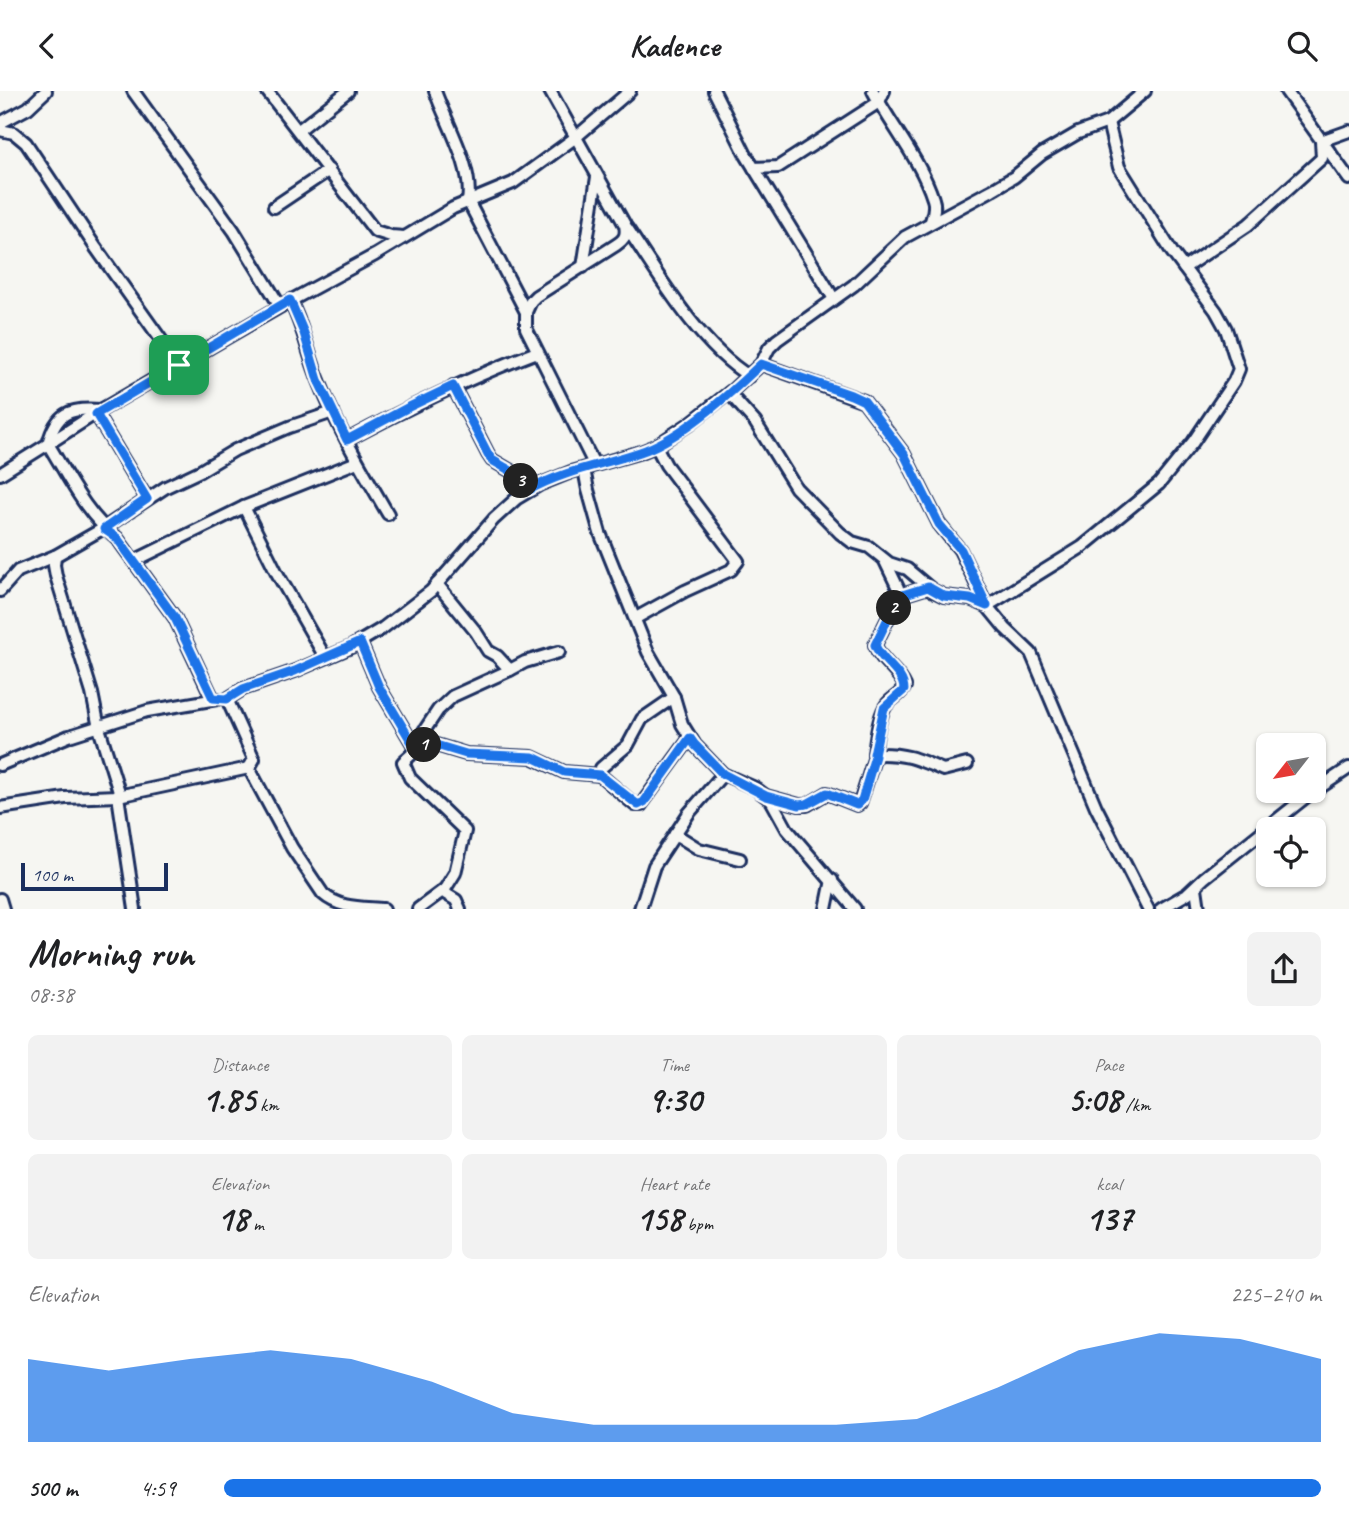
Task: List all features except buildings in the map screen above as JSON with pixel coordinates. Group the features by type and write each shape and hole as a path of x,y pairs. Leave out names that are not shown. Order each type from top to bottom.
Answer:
{"street":[{"path":"0,123 28,108 46,91"},
{"path":"133,91 304,333 318,380 332,412 357,462 388,514"},
{"path":"267,91 299,129 375,231 375,255"},
{"path":"299,129 348,91"},
{"path":"435,91 465,166 468,201 526,312"},
{"path":"550,91 625,225 696,327 723,357 749,376"},
{"path":"0,474 99,412 285,303 468,201 513,183 576,137 630,91"},
{"path":"0,765 69,736 146,711 213,698 227,699 243,689 295,671 360,642 416,603 437,584 494,519 529,490 571,472 656,446 732,391 761,364 769,348 777,340 854,285 895,244 931,221 1014,177 1042,154 1078,133 1108,122 1145,91"},
{"path":"1286,91 1349,179"},
{"path":"719,93 754,168 834,299"},
{"path":"754,168 778,167 879,95 919,167 933,200 931,221"},
{"path":"987,606 1082,547 1159,484 1180,460 1236,377 1238,365 1226,329 1207,297 1152,222 1119,167 1108,122"},
{"path":"0,130 14,133 26,142 96,248 179,365"},
{"path":"1321,141 1349,131"},
{"path":"1184,268 1248,225 1304,176 1322,158 1321,141"},
{"path":"274,207 329,170"},
{"path":"583,267 587,233 595,202 597,174"},
{"path":"625,225 626,235 622,241 530,301 526,312 526,328 589,466 588,490 600,533 648,652 674,697 682,725 695,745 723,774 766,796 799,805 807,804 827,793 857,805 862,800 875,756 884,708 905,686 901,678 878,654 875,645 899,596 886,561"},
{"path":"375,231 404,237"},
{"path":"347,440 453,386 537,352"},
{"path":"723,357 732,391 803,498 847,539 869,547 886,561 908,569 928,587 944,596 970,599 987,606"},
{"path":"761,364 864,401 904,454 939,524 961,550 987,606 1004,628 1031,653 1096,807 1148,908"},
{"path":"453,386 492,460 511,471 529,490"},
{"path":"99,412 79,410 65,414 53,425 48,444 104,529 117,538 175,618 213,698"},
{"path":"99,412 147,499"},
{"path":"0,591 18,571 55,556 104,529 147,499 235,450 332,412"},
{"path":"636,618 731,570 738,561 666,465 656,446"},
{"path":"134,561 244,507 357,462"},
{"path":"244,507 277,573 325,657"},
{"path":"55,556 56,576 119,795 135,908"},
{"path":"437,584 476,632 488,652 497,656 510,670"},
{"path":"899,596 928,587"},
{"path":"360,642 379,687 414,746"},
{"path":"418,908 445,889 454,873 465,831 410,778 403,762 412,754 414,746 438,710 453,696 524,661 559,653"},
{"path":"600,775 601,768 628,745 639,722 674,697"},
{"path":"227,699 254,759 250,768"},
{"path":"414,746 436,745 466,754 533,757 564,772 600,775 635,805 641,805 690,738"},
{"path":"874,754 901,753 926,760 943,770 967,764"},
{"path":"0,808 75,797 119,795 250,768"},
{"path":"250,768 292,848 323,894 328,899 351,908 384,908"},
{"path":"1161,908 1196,888 1204,878 1307,796 1349,768"},
{"path":"640,908 654,866 690,813 723,774"},
{"path":"766,796 775,805 787,829 855,908"},
{"path":"676,834 699,849 740,859"},
{"path":"826,908 832,880"},
{"path":"1196,888 1199,908"},
{"path":"445,889 446,894 456,900 460,908"},
{"path":"0,899 4,908"}],"route":[{"path":"290,300 304,333 318,380 347,440 453,386 492,460 511,471 529,490 594,464 656,446 713,407 761,364 864,401 904,454 939,524 961,550 987,606 970,599 944,596 928,587 899,596 875,645 878,654 897,673 905,686 884,708 875,756 862,800 857,805 827,793 807,804 799,805 766,796 723,774 690,738 641,805 635,805 600,775 564,772 533,757 466,754 429,744 414,746 379,687 360,642 295,671 243,689 227,699 213,698 175,618 117,538 104,529 147,499 96,414 179,365 290,300"}]}
